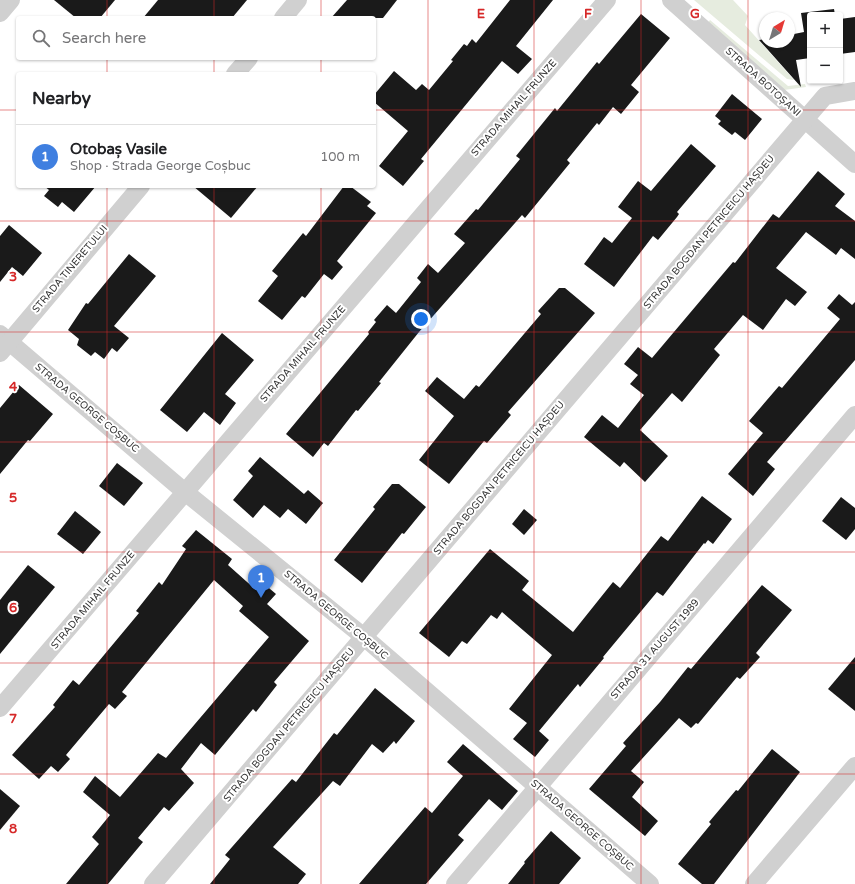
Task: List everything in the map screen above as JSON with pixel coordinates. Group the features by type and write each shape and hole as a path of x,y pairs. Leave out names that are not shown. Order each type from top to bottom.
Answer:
{"street":[{"path":"0,13 11,0"},
{"path":"285,16 298,0"},
{"name":"STRADA MIHAIL FRUNZE","path":"0,708 608,0"},
{"name":"STRADA BOTOȘANI","path":"671,0 855,164"},
{"path":"238,72 247,60"},
{"name":"STRADA BOGDAN PETRICEICU HAȘDEU","path":"153,884 825,96 855,92"},
{"name":"STRADA TINERETULUI","path":"3,343 139,188"},
{"name":"STRADA GEORGE COȘBUC","path":"3,343 364,637 650,884"},
{"name":"STRADA 31 AUGUST 1989","path":"455,884 537,786 855,415"},
{"path":"754,884 855,766"}],"shaded area":[{"path":"694,0 733,0 748,16 745,25 759,41 759,48 765,48 794,80 787,79"},
{"path":"710,20 788,86 805,84 806,87 784,90 708,23"}],"building":[{"path":"54,0 115,0 102,16 74,16"},
{"path":"158,0 247,0 234,16 145,16"},
{"path":"347,0 397,0 383,18 376,18 376,16 333,16"},
{"path":"510,0 553,0 516,46 532,59 518,74 502,61 421,159 424,161 403,186 379,166 408,131 376,104 376,93 394,71 416,90 422,84 429,90 453,61 451,60 464,44 467,46 472,39 476,43"},
{"path":"834,9 834,12 809,12"},
{"path":"807,12 807,58 796,60 801,87 766,48 795,48 795,34 804,32 801,13"},
{"path":"641,14 670,38 631,85 639,92 621,114 613,107 599,125 597,123 567,160 570,163 525,218 522,215 419,332 379,382 381,383 358,411 356,410 328,446 324,443 313,457 286,434 369,334 368,332 376,322 374,320 387,305 396,313 421,282 417,278 428,264 438,273 465,243 454,234 476,209 478,210 520,159 516,156 555,108 557,111 597,62 599,64"},
{"path":"855,17 855,52 843,54 843,19"},
{"path":"732,94 762,119 745,140 735,132 732,135 718,124 721,121 715,116"},
{"path":"691,144 716,166 677,212 679,214 677,217 658,240 653,236 614,287 584,264 604,237 612,243 632,218 618,207 638,181 651,191"},
{"path":"818,171 845,194 835,206 855,221 855,259 841,248 836,255 806,232 776,268 807,292 795,306 786,299 763,330 743,315 714,349 720,355 682,402 672,393 640,430 668,456 645,482 624,462 620,467 584,437 602,415 618,428 644,395 630,384 638,375 624,364 638,347 652,358 733,262 735,263 773,214 779,218"},
{"path":"46,188 94,188 74,212 62,202 58,207 44,196 49,190"},
{"path":"195,188 256,188 231,218"},
{"path":"342,188 353,188 371,202 367,206 376,213 337,261 343,267 332,280 324,274 305,298 302,296 282,320 258,301 278,276 272,271 303,233 306,236"},
{"path":"9,225 42,253 23,276 12,267 0,282 0,236"},
{"path":"129,254 156,276 114,326 129,338 117,352 112,348 104,359 95,352 91,356 77,345 79,339 68,330 86,303 88,304"},
{"path":"559,288 565,288 595,313 508,412 511,415 487,443 484,441 449,484 419,460 454,416 425,391 437,377 464,399 476,385 479,387 541,314 538,311"},
{"path":"839,294 852,305 855,302 855,360 767,462 775,469 753,496 728,474 763,433 749,421 779,386 782,388 840,319 827,308"},
{"path":"222,333 254,360 225,394 236,403 220,425 204,412 187,432 160,410"},
{"path":"19,385 53,414 30,441 28,440 0,474 0,408"},
{"path":"260,457 304,494 308,490 323,503 306,524 288,509 280,518 264,505 253,518 233,500 253,476 248,471"},
{"path":"117,463 143,483 124,506 99,486"},
{"path":"392,484 399,484 426,507 404,534 402,533 362,583 334,560 375,509 373,507"},
{"path":"702,496 732,519 713,544 708,540 705,544 704,543 663,596 657,592 580,687 578,684 539,731 549,740 535,757 513,739 527,723 509,709 552,655 502,612 497,619 491,615 467,644 462,641 449,657 419,633 490,549 529,581 522,590 573,632 613,582 620,588 661,536 668,541"},
{"path":"841,497 855,508 855,529 846,540 822,521"},
{"path":"524,509 537,520 524,535 512,524"},
{"path":"75,511 101,532 83,554 57,534"},
{"path":"196,530 232,559 228,565 256,590 263,583 276,594 267,604 309,641 274,682 277,685 256,712 253,709 215,755 201,743 181,769 194,783 169,811 164,807 138,838 143,842 108,884 66,884 99,844 92,837 110,815 83,792 95,776 120,797 158,753 166,758 269,637 239,611 243,606 214,580 122,692 127,696 115,709 109,704 66,755 70,759 58,772 51,766 39,779 12,755 55,707 53,705 73,680 79,685 139,613 136,611 159,582 162,585 186,549 182,546"},
{"path":"28,565 55,587 0,654 0,600"},
{"path":"762,585 792,610 756,653 760,657 740,679 737,677 698,724 696,723 691,728 679,718 631,771 644,782 632,797 658,821 645,836 589,789 626,746 623,743 660,702 688,667 691,669"},
{"path":"855,657 855,711 828,689"},
{"path":"375,688 415,721 396,744 394,741 383,753 372,744 340,786 333,781 273,847 306,874 298,884 210,884 230,859 225,855 292,779 296,782 334,733 337,735"},
{"path":"463,744 518,791 502,810 489,799 458,835 464,840 426,884 359,884 425,807 432,813 463,776 447,762"},
{"path":"772,749 800,772 714,884 702,884 678,864 711,824 709,822 736,790 738,791"},
{"path":"0,789 20,806 0,830"},
{"path":"551,831 581,858 559,884 508,884 525,863 524,862"}],"place":[{"name":"Otobaș Vasile","path":"261,598"}]}
